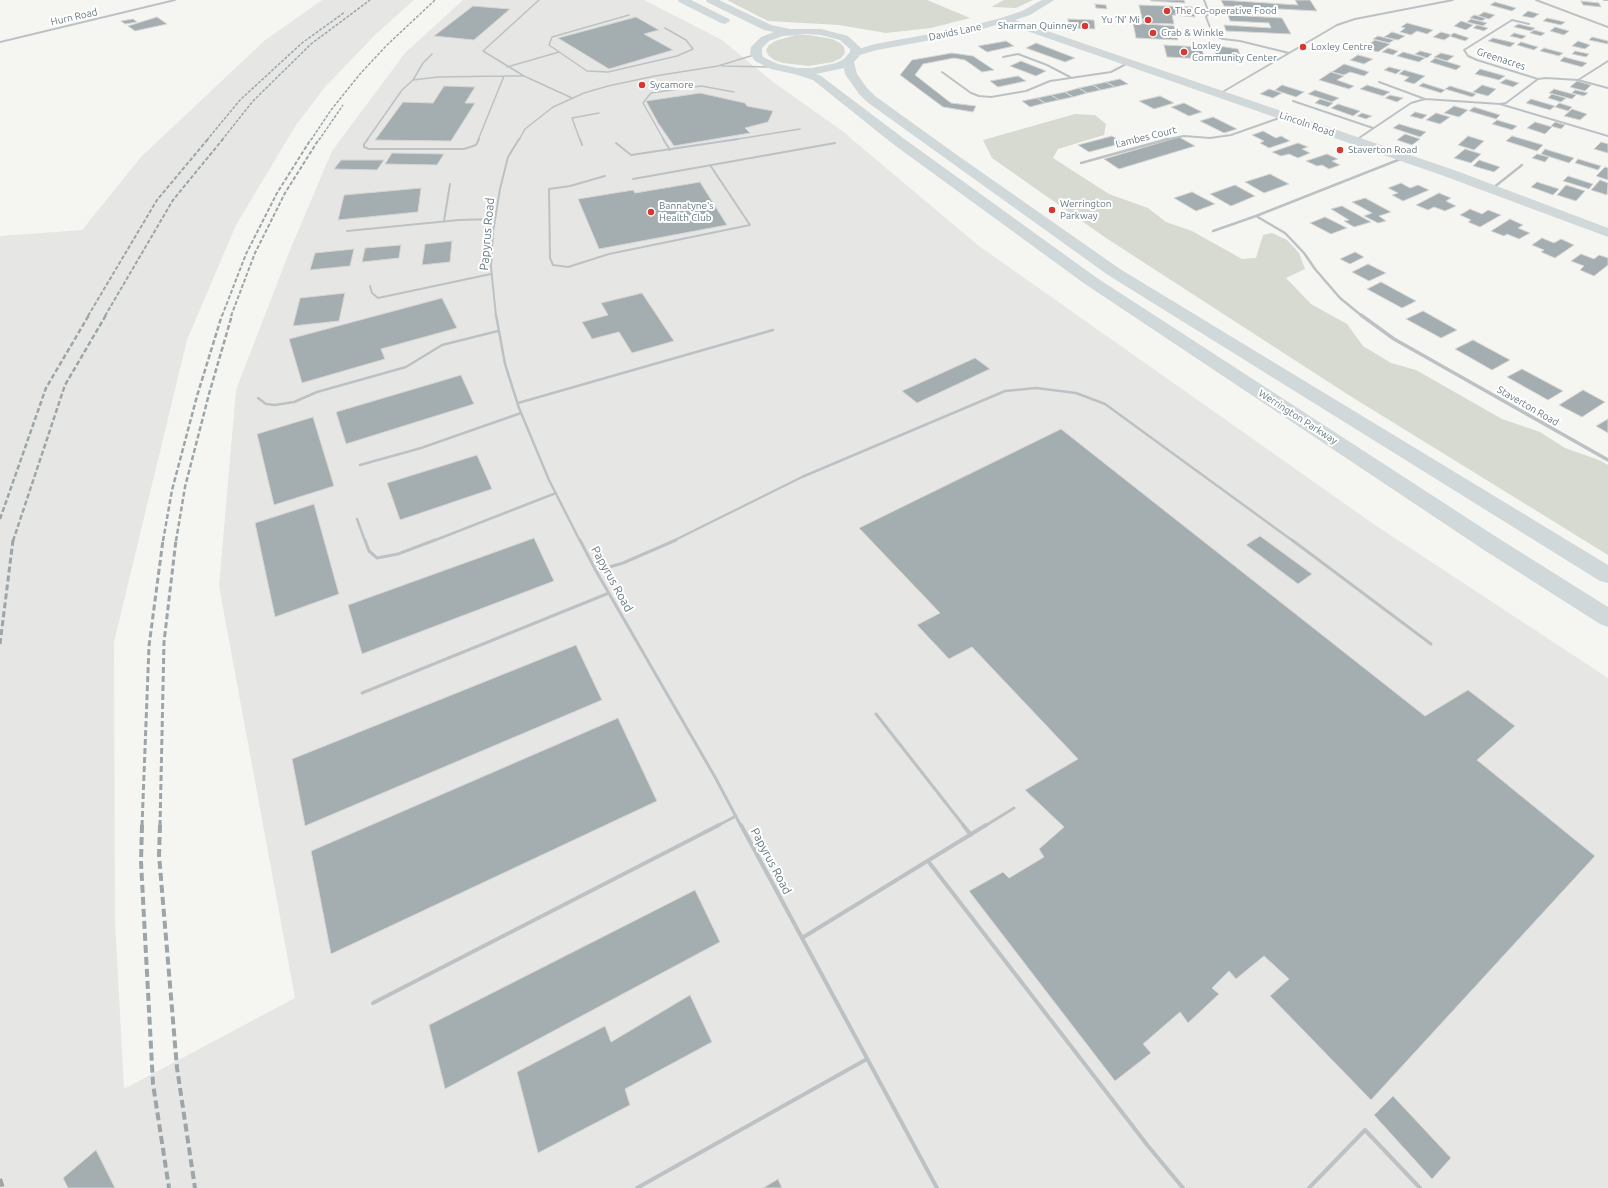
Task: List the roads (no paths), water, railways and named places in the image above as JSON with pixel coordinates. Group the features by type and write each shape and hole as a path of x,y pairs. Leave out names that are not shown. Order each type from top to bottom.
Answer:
{"main road":[{"path":"683,0 732,25"},
{"path":"711,0 768,28 793,32"},
{"name":"Davids Lane","path":"797,71 827,69 852,57 904,41 964,31 1005,20 1026,13 1049,0"},
{"name":"Lincoln Road","path":"1005,20 1355,140 1608,232"},
{"path":"793,32 773,36 756,45 759,59 775,67 797,71"},
{"name":"Davids Lane","path":"793,32 821,32 844,38 904,41"},
{"path":"844,38 855,48 852,57 851,74 863,91 871,99 1114,272 1608,575"},
{"name":"Werrington Parkway","path":"797,71 818,78 898,141 1091,281 1491,544 1608,618"}],"street":[{"name":"Hurn Road","path":"0,42 175,0"},
{"path":"1204,0 1208,13 1206,16 1213,35 1223,39 1240,41 1289,53"},
{"path":"1431,0 1438,3"},
{"path":"1218,94 1337,25 1354,19 1453,0"},
{"path":"1536,0 1608,26"},
{"name":"Greenacres","path":"1529,24 1512,20 1464,50 1468,56 1477,60 1538,79 1552,78 1578,80 1608,88"},
{"path":"1003,57 1018,54 1047,65 1070,77"},
{"path":"1578,80 1608,61"},
{"path":"942,72 971,93 979,96 991,97 1026,91 1050,81 1110,72 1128,63"},
{"name":"Greenacres","path":"1500,104 1506,102 1538,79"},
{"path":"1379,82 1425,99 1500,104 1608,136"},
{"path":"1355,140 1411,103 1425,99"},
{"path":"1293,101 1373,128"},
{"name":"Lambes Court","path":"1081,163 1173,137 1184,136 1210,138 1231,135 1285,116"},
{"path":"1213,231 1390,164 1403,157"},
{"path":"1492,189 1522,165"},
{"name":"Staverton Road","path":"1256,216 1284,233 1304,252 1315,269 1340,298 1369,322 1394,339 1608,460"}],"lane":[{"path":"539,0 483,51 524,76 572,98"},
{"path":"629,15 552,37 550,45 587,71 608,72 677,56 693,49 686,40 665,28"},
{"name":"Papyrus Road","path":"718,66 756,45"},
{"path":"507,67 559,52"},
{"path":"432,54 423,63 413,80 402,90 364,144 364,147 369,149 464,149 476,145 504,76"},
{"name":"Papyrus Road","path":"775,67 718,66 655,76 608,86 572,98 553,107 525,129 508,157 500,189 495,219 491,274 498,331 505,364 521,413 556,493 596,571 736,816 937,1188"},
{"path":"413,80 438,77 524,76"},
{"path":"670,150 642,102 651,93 701,86 734,92"},
{"path":"582,145 572,118 599,113"},
{"path":"616,143 631,155 800,129"},
{"path":"633,179 835,142"},
{"path":"605,176 570,186 549,189 550,258 553,265 568,266 609,254 750,225 710,165"},
{"path":"444,221 450,184"},
{"path":"347,231 444,221 495,219"},
{"path":"370,286 372,293 378,298 491,274"},
{"path":"518,403 773,330"},
{"path":"258,398 266,404 284,405 318,392 406,367 442,346 498,331"},
{"path":"596,571 622,563 680,537 802,477 1004,391 1036,388 1076,392 1105,404 1324,563 1431,644"},
{"path":"360,465 421,448 521,413"},
{"path":"357,519 369,551 377,558 398,554 556,493"},
{"path":"362,693 609,594"},
{"path":"876,714 971,835"},
{"path":"802,938 1014,808"},
{"path":"373,1003 736,816"},
{"path":"928,861 1148,1146 1183,1188"},
{"path":"637,1188 867,1059"},
{"path":"1309,1188 1365,1130 1420,1188"}],"railway":[{"path":"222,140 253,101 311,44 370,0"},
{"path":"311,140 331,110 360,74 387,45 435,0"},
{"path":"207,140 240,100 302,43 345,12"},
{"path":"319,140 343,105"},
{"path":"88,316 157,200 208,139"},
{"path":"105,316 173,200 223,139"},
{"path":"222,316 246,254 277,193 311,139"},
{"path":"231,316 255,253 285,193 319,139"},
{"path":"0,519 46,388 89,315"},
{"path":"13,541 65,385 106,315"},
{"path":"163,541 172,490 197,396 222,315"},
{"path":"176,541 185,487 209,394 232,315"},
{"path":"0,644 13,540"},
{"path":"142,826 149,646 163,540"},
{"path":"160,826 164,642 176,540"},
{"path":"142,825 141,862 153,1084 169,1188"},
{"path":"160,825 159,855 177,1068 195,1188"},
{"path":"0,1179 3,1188"}],"place":[{"name":"The Co-operative Food","path":"1167,11"},
{"name":"Yu ‘N’ Mi","path":"1148,20"},
{"name":"Sharman Quinney","path":"1085,26"},
{"name":"Crab & Winkle","path":"1153,33"},
{"name":"Loxley Centre","path":"1303,47"},
{"name":"Loxley Community Center","path":"1184,52"},
{"name":"Sycamore","path":"642,85"},
{"name":"Staverton Road","path":"1340,150"},
{"name":"Werrington Parkway","path":"1052,210"},
{"name":"Bannatyne's Health Club","path":"651,212"}]}
